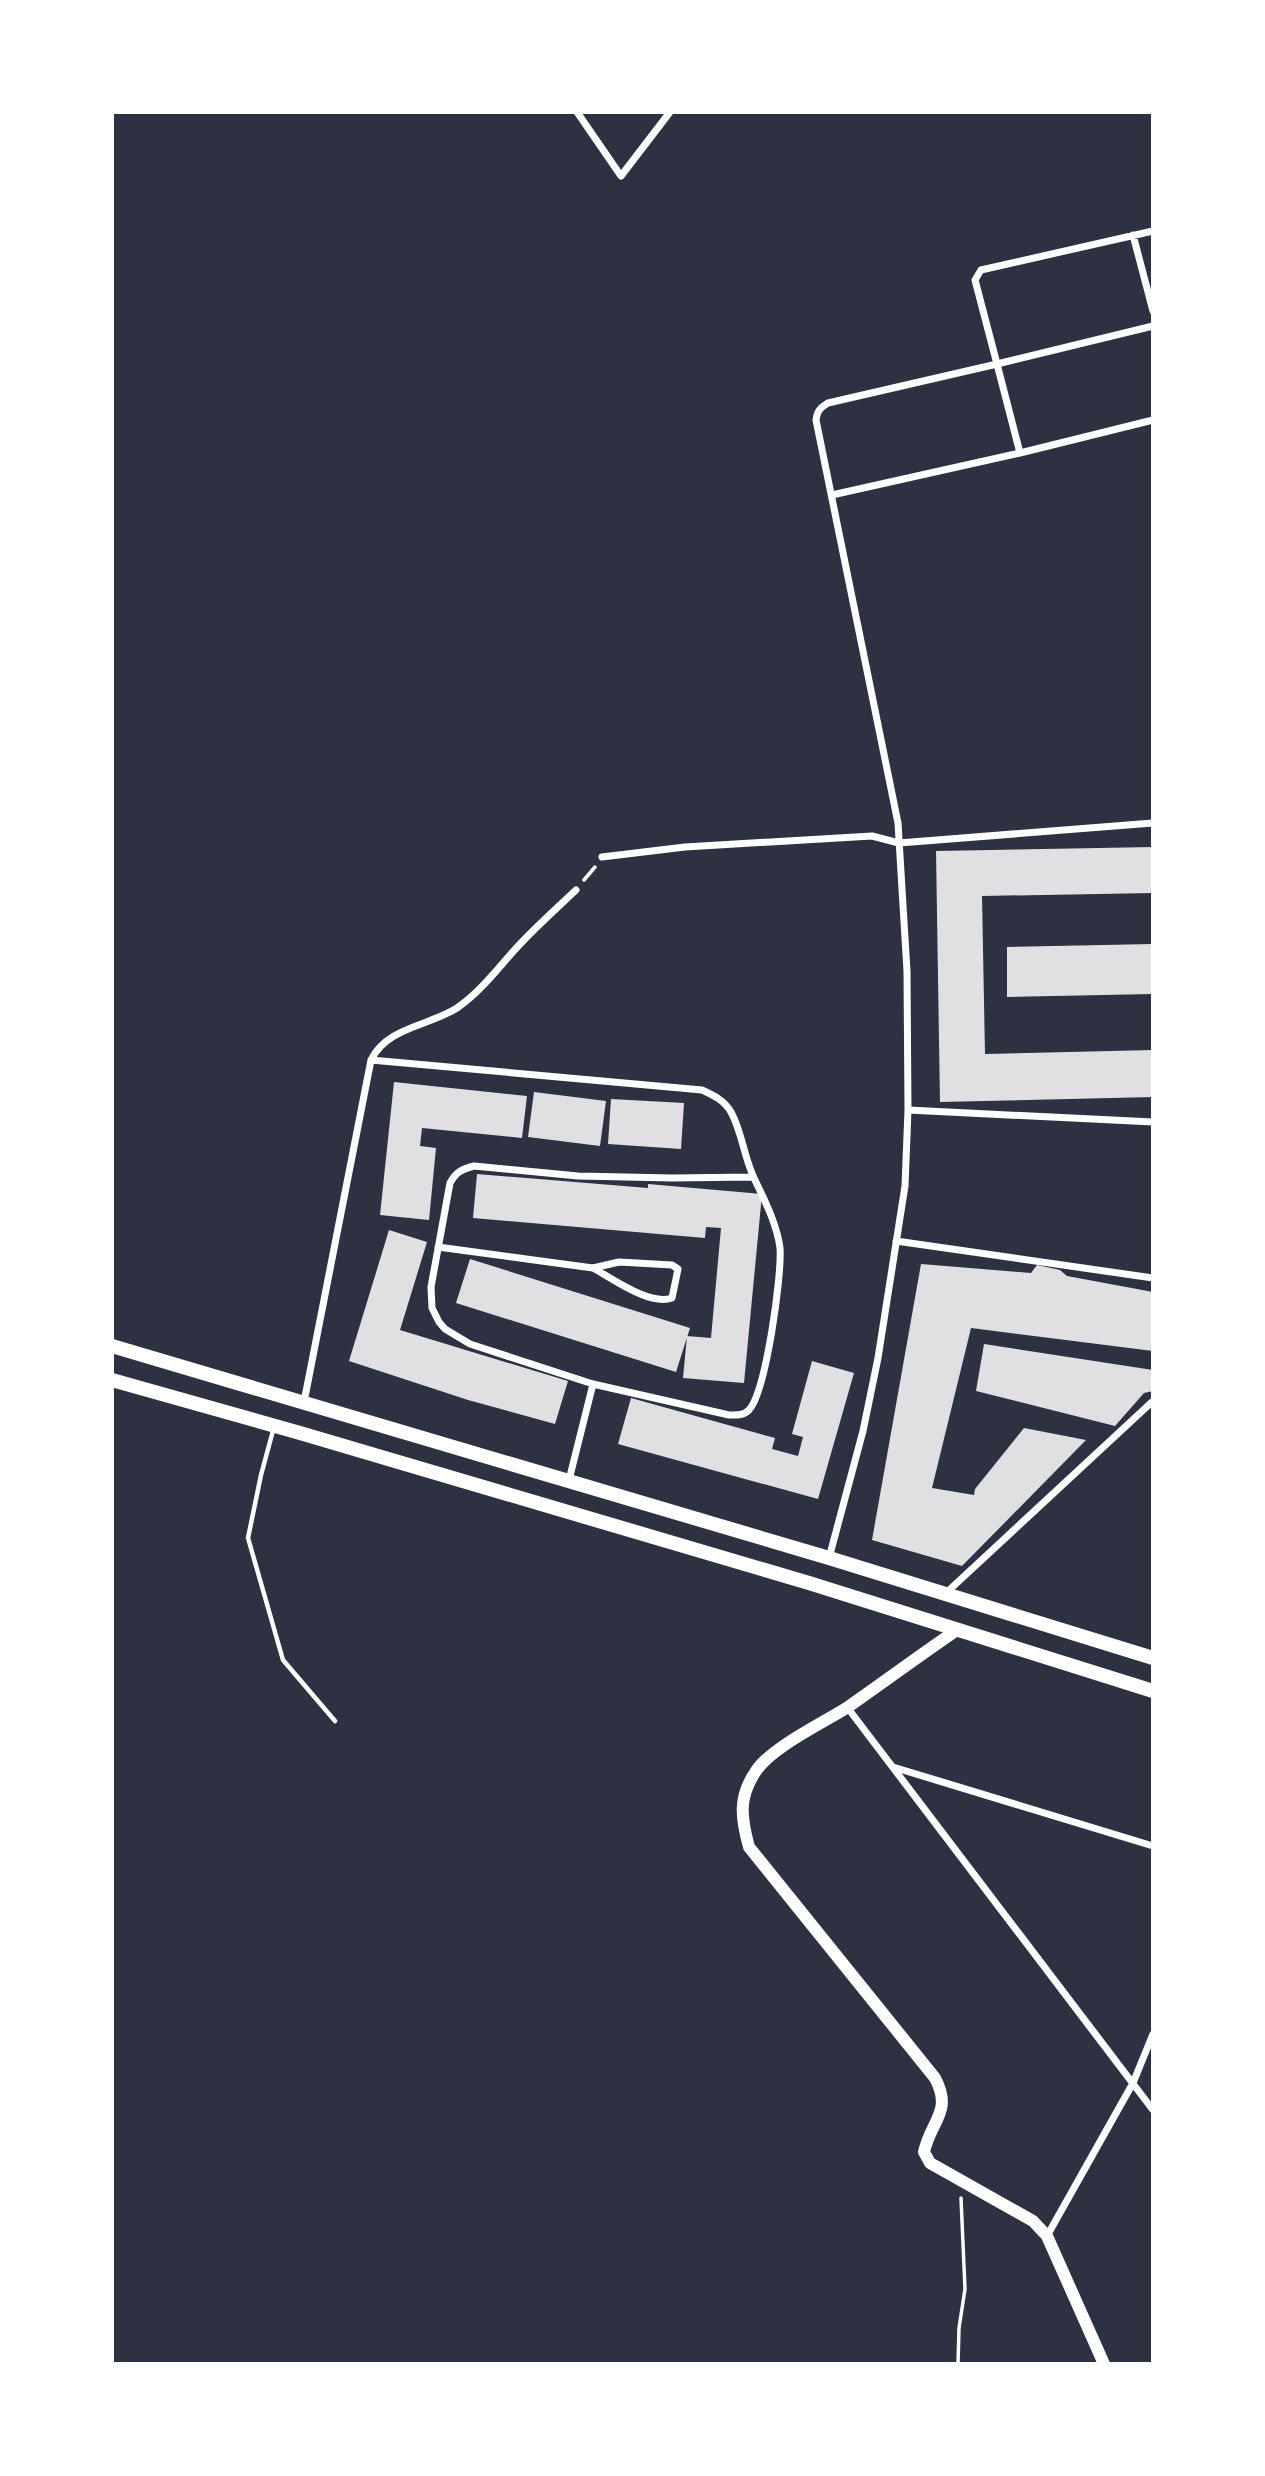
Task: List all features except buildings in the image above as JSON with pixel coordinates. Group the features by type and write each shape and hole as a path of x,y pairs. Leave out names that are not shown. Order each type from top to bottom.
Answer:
{"main road":[{"path":"112,1346 894,1577 1153,1658"},
{"path":"112,1380 809,1583 1153,1691"}],"street":[{"path":"577,112 621,176 670,112"},
{"path":"1020,453 975,280 981,270 1153,231"},
{"path":"1133,235 1153,311"},
{"path":"829,1558 866,1419 878,1358 905,1186 908,1110 906,971 895,809 816,421 820,407 828,403 1153,326"},
{"path":"832,495 1153,420"},
{"path":"602,858 685,847 872,836 899,843 1153,822"},
{"path":"304,1402 371,1060 376,1051 391,1038 466,1002 576,890"},
{"path":"371,1060 702,1090 719,1098 730,1111 753,1177 774,1226 779,1248 776,1305 766,1359 748,1411 740,1415 729,1415 593,1384 470,1343 445,1329 432,1308 431,1287 450,1183 455,1174 474,1166 578,1176 753,1177"},
{"path":"908,1110 1153,1122"},
{"path":"896,1241 1153,1278"},
{"path":"438,1247 593,1268 651,1299 663,1301 672,1298 675,1291 678,1269 672,1265 659,1262 619,1262 593,1268"},
{"path":"569,1480 593,1384"},
{"path":"946,1593 1153,1401"},
{"path":"957,1630 847,1707 781,1749 757,1769 745,1791 741,1818 749,1847 935,2078 942,2091 943,2109 927,2138 923,2152 930,2163 1033,2221 1046,2236 1104,2364"},
{"path":"847,1707 1153,2110"},
{"path":"891,1766 1153,1846"},
{"path":"1046,2236 1133,2083 1153,2034"}],"lane":[{"path":"274,1426 248,1538 283,1660 335,1721"}],"path":[{"path":"576,890 602,858"},
{"path":"958,2364 959,2328 965,2289 961,2182"}]}
